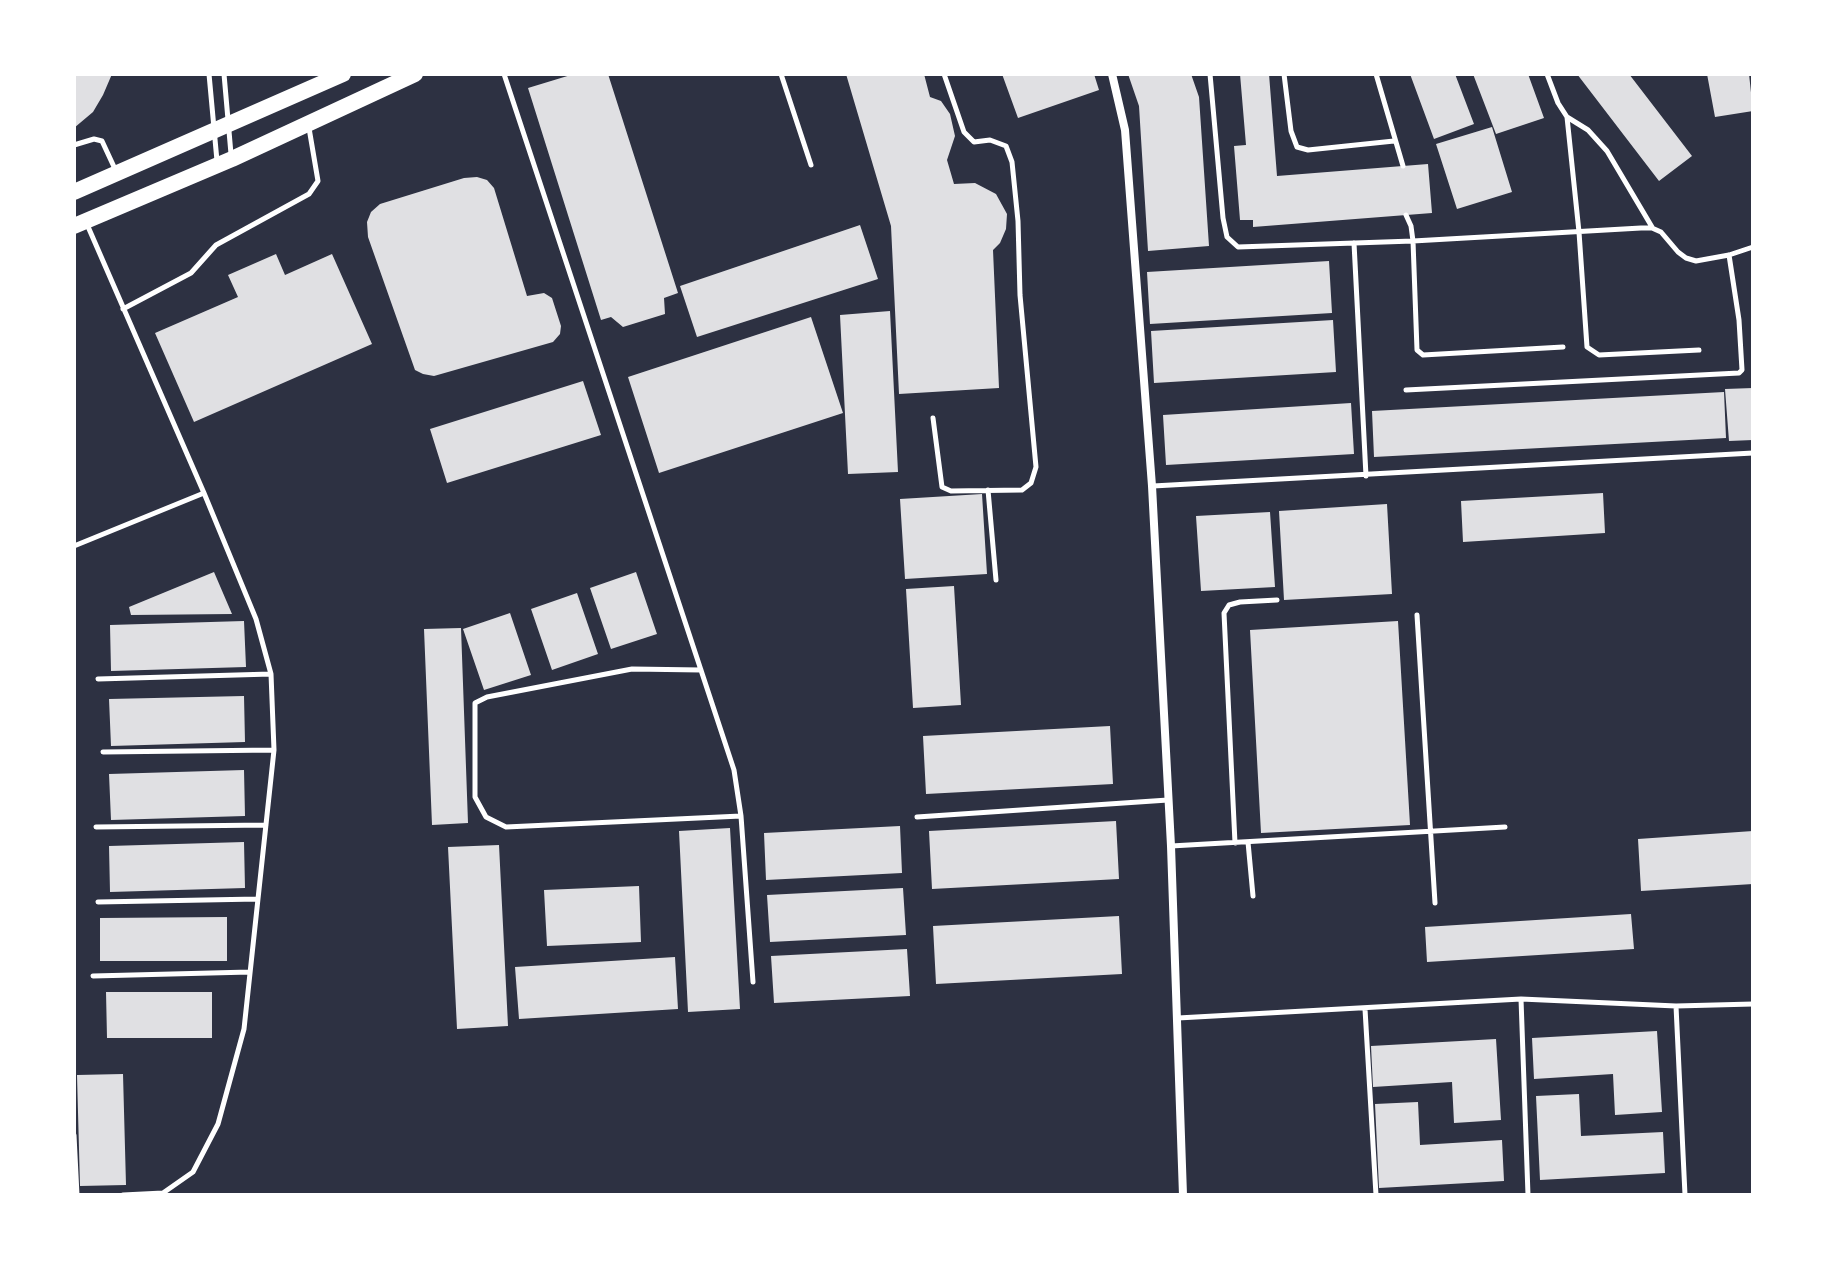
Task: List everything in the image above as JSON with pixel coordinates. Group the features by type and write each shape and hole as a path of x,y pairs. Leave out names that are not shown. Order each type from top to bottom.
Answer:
{"highway":[{"path":"74,192 343,74"},
{"path":"80,224 415,74"}],"street":[{"path":"1112,74 1125,130 1152,486 1169,800 1183,1195"}],"lane":[{"path":"209,74 221,128 224,162"},
{"path":"224,74 221,128 224,162"},
{"path":"504,74 734,770 741,816 753,982"},
{"path":"781,74 811,165"},
{"path":"933,418 942,487 951,491 1022,490 1031,483 1036,467 1022,320 1012,162 1006,146 990,140 974,142 964,132 944,74"},
{"path":"1210,74 1227,237 1238,247 1652,228 1661,232 1686,258 1696,261 1753,247"},
{"path":"1284,74 1292,141 1297,147 1308,150 1394,141"},
{"path":"1376,74 1403,166"},
{"path":"1547,74 1567,117 1588,130 1607,151 1652,228"},
{"path":"1567,117 1587,347 1594,354 1699,350"},
{"path":"123,309 191,273 216,245 309,194 318,181 308,123"},
{"path":"74,145 94,139 102,141 117,173"},
{"path":"1406,215 1413,241 1417,350 1423,355 1563,347"},
{"path":"80,224 123,309 204,493 256,619 271,674 274,750 244,1029 218,1124 193,1172 164,1194 123,1195"},
{"path":"1354,243 1366,476"},
{"path":"1406,390 1741,372 1739,320 1729,255"},
{"path":"1152,486 1753,453"},
{"path":"988,490 996,580"},
{"path":"74,546 204,493"},
{"path":"1235,843 1224,613 1229,605 1240,602 1277,600"},
{"path":"1417,615 1435,903"},
{"path":"701,670 632,669 487,697 475,703 475,797 486,817 506,827 741,816"},
{"path":"98,679 271,674"},
{"path":"103,752 274,750"},
{"path":"917,817 1169,800"},
{"path":"96,827 266,825"},
{"path":"1171,846 1505,827"},
{"path":"1248,842 1253,896"},
{"path":"98,902 258,899"},
{"path":"93,976 250,972"},
{"path":"1178,1018 1521,999 1676,1006 1753,1004"},
{"path":"1521,999 1528,1195"},
{"path":"1676,1006 1685,1195"},
{"path":"1365,1009 1376,1195"},
{"path":"74,1135 77,1195"}],"building":[{"path":"74,74 112,74 93,112 74,128"},
{"path":"574,74 608,74 678,293 664,298 665,314 623,327 611,317 601,320 528,88"},
{"path":"846,74 924,74 930,97 941,101 950,114 955,136 947,160 954,184 975,183 996,194 1007,214 1006,229 993,250 999,388 899,394 891,226"},
{"path":"1002,74 1094,74 1099,90 1018,118"},
{"path":"1128,74 1191,74 1199,97 1209,246 1148,251 1139,106"},
{"path":"1240,74 1269,74 1277,176 1428,164 1432,213 1253,227 1253,220 1240,220 1234,146 1246,145"},
{"path":"1410,74 1455,74 1474,124 1434,139"},
{"path":"1473,74 1528,74 1544,118 1496,134"},
{"path":"1577,74 1629,74 1692,156 1659,181"},
{"path":"1707,74 1749,74 1753,111 1715,117"},
{"path":"1492,127 1512,192 1457,209 1436,144"},
{"path":"464,178 487,180 494,188 527,296 544,293 552,298 561,326 560,334 553,342 434,376 423,374 415,370 368,237 367,222 371,212 380,204"},
{"path":"860,225 878,279 697,337 680,286"},
{"path":"276,254 285,275 332,254 372,344 194,422 155,333 238,297 228,275"},
{"path":"1329,261 1332,313 1150,324 1147,272"},
{"path":"890,311 898,472 848,474 840,315"},
{"path":"811,317 843,413 659,473 628,377"},
{"path":"1333,320 1336,372 1154,383 1151,331"},
{"path":"583,381 601,435 447,483 430,429"},
{"path":"1753,388 1753,440 1729,441 1725,389"},
{"path":"1724,392 1726,438 1374,457 1372,411"},
{"path":"1351,403 1354,454 1166,465 1163,415"},
{"path":"1603,493 1605,533 1463,542 1461,501"},
{"path":"982,494 987,574 905,579 900,499"},
{"path":"1387,504 1392,594 1284,600 1279,511"},
{"path":"1270,512 1275,587 1201,591 1196,516"},
{"path":"214,572 232,614 131,615 129,607"},
{"path":"636,572 657,634 611,649 590,588"},
{"path":"954,586 961,705 913,708 906,589"},
{"path":"577,593 598,654 552,670 531,609"},
{"path":"510,613 531,675 484,690 463,629"},
{"path":"244,621 246,667 111,671 110,625"},
{"path":"1398,621 1410,825 1261,833 1250,630"},
{"path":"461,628 468,823 432,825 424,629"},
{"path":"244,696 245,742 111,746 109,699"},
{"path":"1110,726 1113,784 926,794 923,736"},
{"path":"244,770 245,816 111,820 109,774"},
{"path":"1116,821 1119,879 932,889 929,831"},
{"path":"900,826 902,873 766,880 764,833"},
{"path":"730,828 740,1009 688,1012 679,831"},
{"path":"1753,831 1753,884 1641,891 1638,839"},
{"path":"244,842 245,888 110,892 109,846"},
{"path":"499,845 508,1026 457,1029 448,847"},
{"path":"639,886 641,942 547,946 544,890"},
{"path":"903,888 906,935 770,942 767,895"},
{"path":"1631,914 1634,949 1427,962 1425,927"},
{"path":"1119,916 1122,974 936,984 933,926"},
{"path":"227,917 227,961 100,961 100,918"},
{"path":"907,949 910,996 774,1003 771,956"},
{"path":"675,957 678,1009 519,1019 515,967"},
{"path":"106,992 212,992 212,1038 107,1038"},
{"path":"1657,1031 1662,1112 1615,1115 1613,1074 1534,1079 1532,1038"},
{"path":"1496,1039 1501,1120 1454,1123 1452,1082 1373,1087 1371,1046"},
{"path":"123,1074 126,1185 80,1186 77,1075"},
{"path":"1579,1094 1581,1136 1663,1132 1665,1173 1540,1180 1536,1096"},
{"path":"1418,1102 1420,1145 1502,1140 1504,1181 1379,1188 1375,1104"}]}
